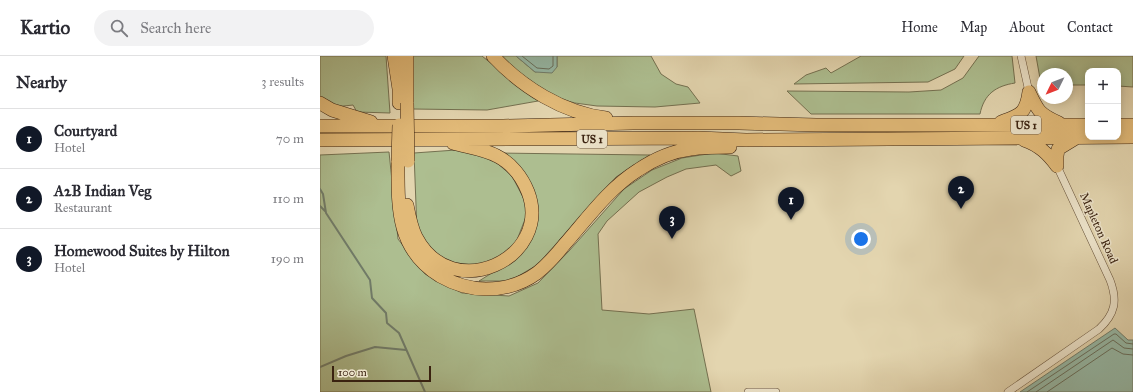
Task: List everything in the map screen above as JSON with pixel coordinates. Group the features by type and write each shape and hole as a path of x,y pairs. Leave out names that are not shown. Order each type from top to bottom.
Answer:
{"highway":[{"path":"394,56 399,89 403,103"},
{"path":"399,89 400,56"},
{"path":"407,56 403,103 403,161 406,199 415,236 423,249 433,259 445,266 458,270 469,271 492,267 513,254 521,244 531,223 531,204 525,185 515,170 497,156 487,151 438,140"},
{"path":"493,56 515,76 547,99 584,114 623,119 633,123"},
{"path":"1029,92 1039,111 1044,116 1062,125"},
{"path":"989,126 1019,115 1025,110 1029,92"},
{"path":"320,103 332,110 383,126"},
{"name":"US 1","path":"320,126 503,126 633,123 989,126 1085,125"},
{"path":"1121,125 1133,125"},
{"name":"US 1","path":"320,140 438,140 464,138 699,138 746,140 1133,138"},
{"path":"1057,166 1058,149 1076,138"},
{"path":"1020,139 1043,150 1057,166"},
{"path":"403,161 398,192 401,224 413,251 427,267 450,282 465,287 479,289 498,288 519,283 537,273 553,258 612,190 638,170 652,162 690,149 736,146 746,140"}],"street":[{"path":"1021,56 1029,92"},
{"name":"Mapleton Road","path":"1008,392 1099,329 1110,316 1115,303 1113,288 1110,280 1057,166"},
{"path":"748,392 776,392"}],"shaded area":[{"path":"320,56 386,56 390,113 357,112 353,105 334,107 320,98"},
{"path":"412,56 482,56 538,101 487,110 413,109"},
{"path":"500,56 516,56 535,72 557,67 557,56 651,56 661,74 676,84 688,87 700,103 655,107 597,106 575,103 553,97 531,84"},
{"path":"861,56 964,56 955,69 928,82 794,84 806,75 826,68 831,73"},
{"path":"979,56 1012,56 1015,83 1002,86 992,92 984,101 980,114 811,114 787,91 909,92 941,90 963,78"},
{"path":"1036,56 1133,56 1133,87 1121,86 1121,68 1085,68 1085,85 1073,85 1073,68 1038,68"},
{"path":"456,150 491,158 512,176 529,209 515,245 494,262 464,266 438,257 417,231 414,153"},
{"path":"389,152 398,239 425,274 462,293 509,296 538,283 569,251 624,189 652,170 682,158 714,153 738,156 741,171 731,176 716,165 686,169 639,192 607,221 598,234 602,310 649,314 694,309 711,392 320,392 320,155"},
{"path":"496,153 650,155 616,177 537,265 510,281 479,281 519,256 535,231 535,198"}],"water":[{"path":"516,56 557,56 557,67 552,73 535,72"},
{"path":"1115,328 1128,340 1133,340 1133,392 1020,392"}],"waterway":[{"path":"320,189 323,194 326,213 370,280 372,298 386,313 387,323 399,333 425,392"},
{"path":"320,206 325,211"},
{"path":"320,367 346,356 375,347 406,350"}],"place":[{"name":"A2B Indian Veg","path":"961,209"},
{"name":"Courtyard","path":"791,220"},
{"name":"Homewood Suites by Hilton","path":"672,239"}]}
